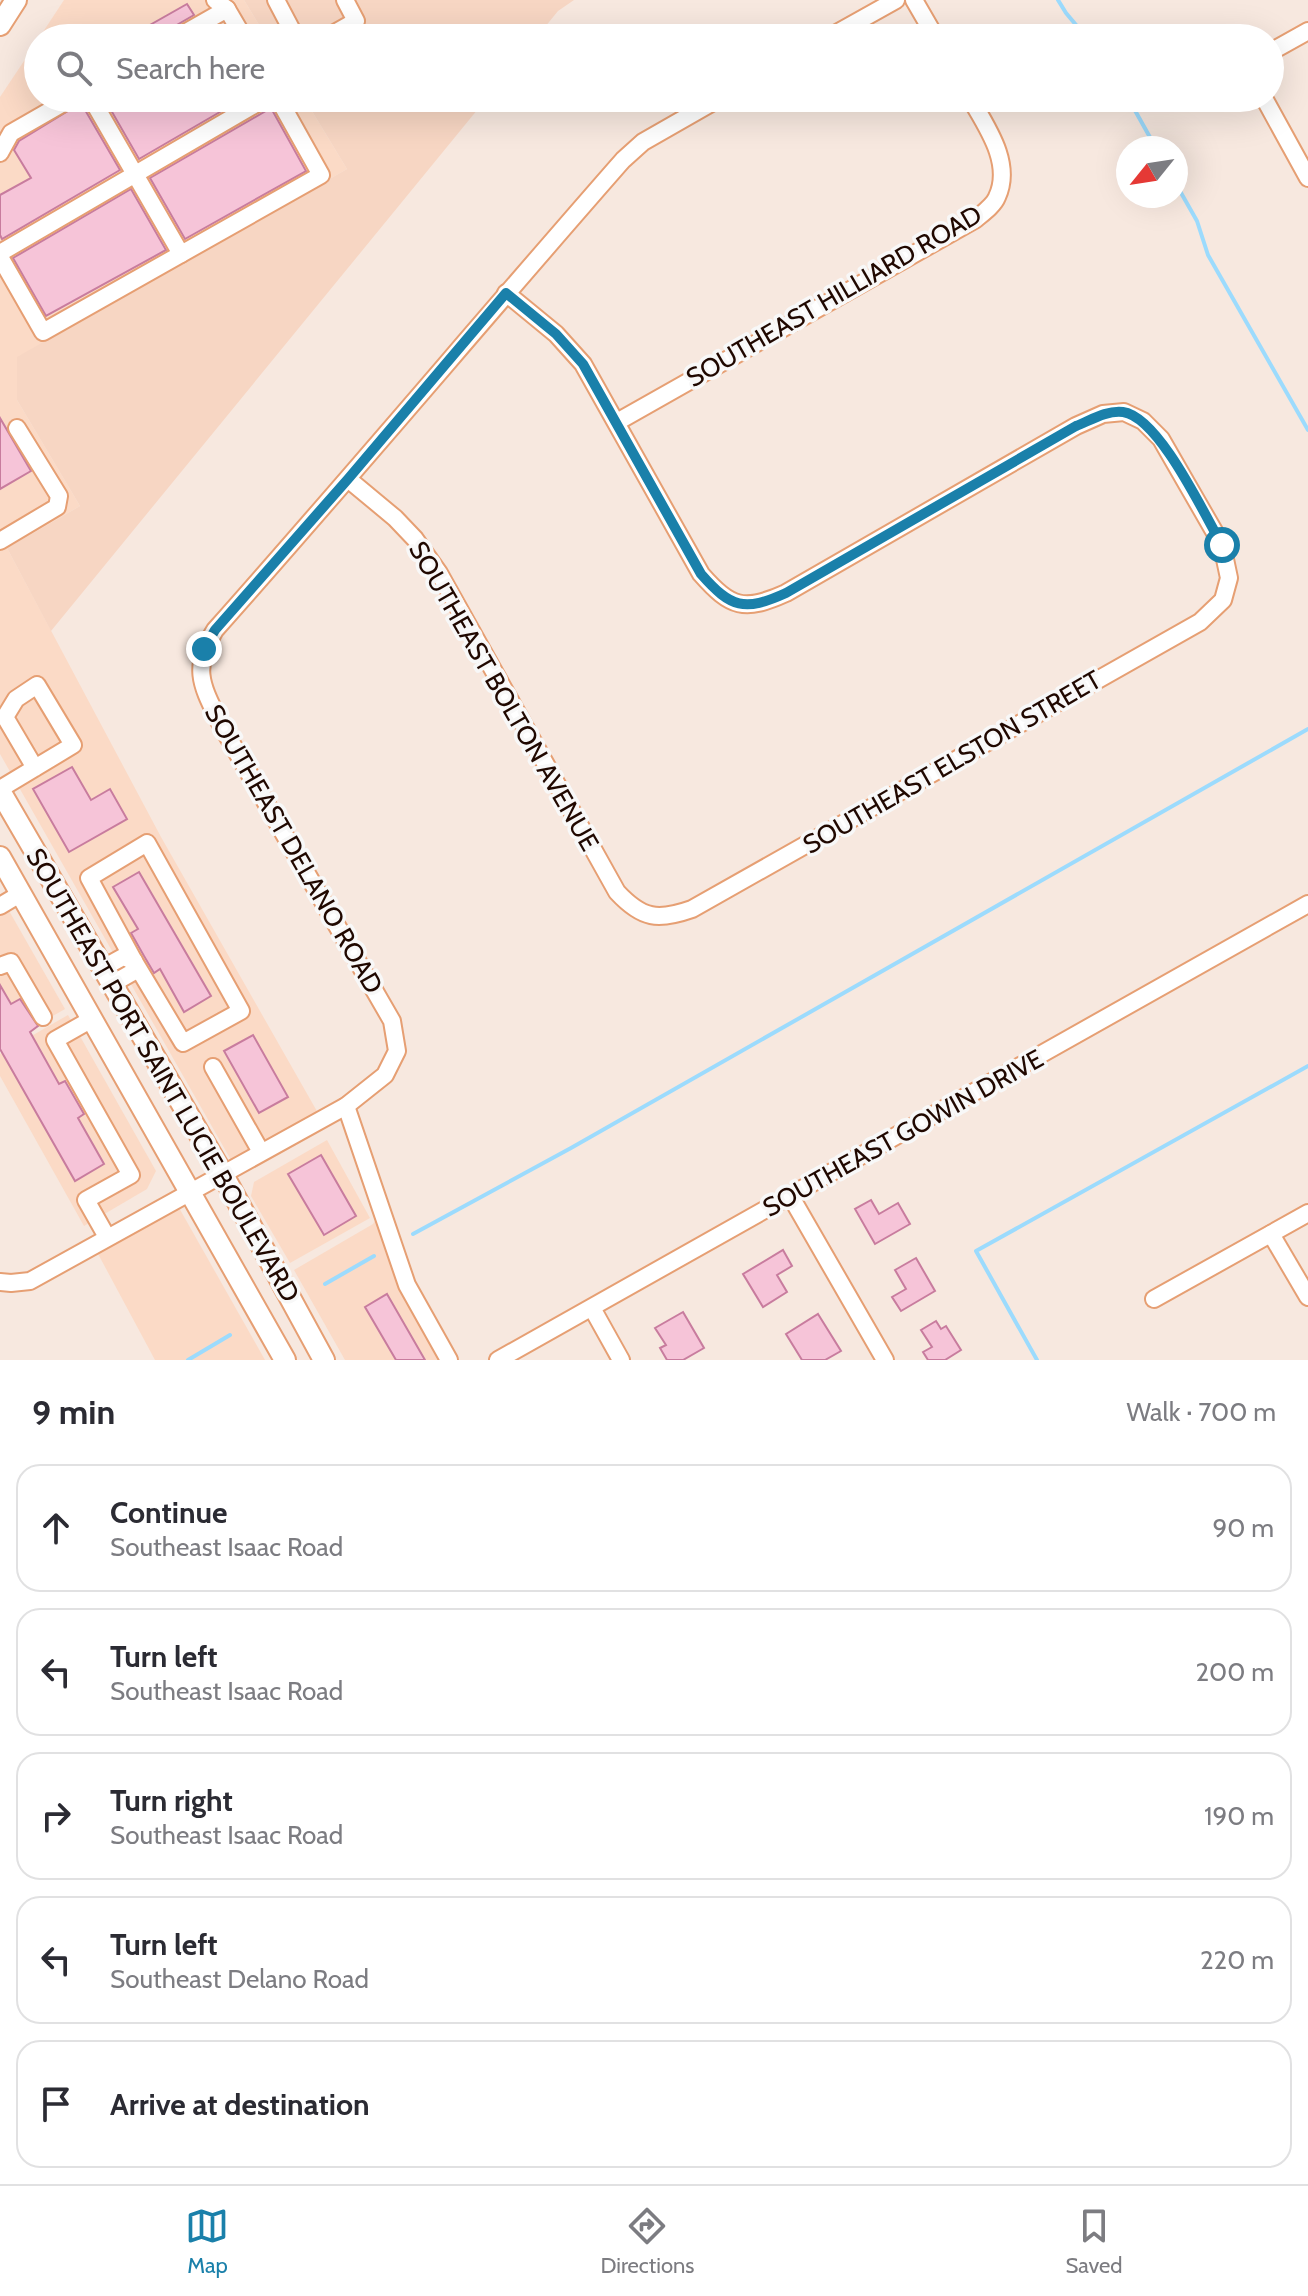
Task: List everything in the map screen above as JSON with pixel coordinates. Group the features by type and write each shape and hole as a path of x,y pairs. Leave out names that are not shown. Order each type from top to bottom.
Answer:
{"main road":[{"path":"0,25 16,0"},
{"name":"SOUTHEAST PORT SAINT LUCIE BOULEVARD","path":"0,790 222,1173 324,1360"},
{"path":"0,815 5,824 26,835"},
{"name":"SOUTHEAST PORT SAINT LUCIE BOULEVARD","path":"0,857 285,1360"}],"street":[{"path":"276,0 289,24"},
{"path":"345,0 356,21 351,24"},
{"path":"853,24 896,0"},
{"path":"914,0 928,24"},
{"path":"195,24 221,4 235,24"},
{"path":"1284,44 1308,31"},
{"path":"0,153 11,133 48,112"},
{"path":"99,112 181,254"},
{"path":"242,112 0,255 43,332 321,175 286,112"},
{"name":"SOUTHEAST DELANO ROAD","path":"0,1282 30,1281 346,1106 385,1075 397,1051 392,1021 220,723 200,675 204,649 215,630 633,151 696,112"},
{"name":"SOUTHEAST HILLIARD ROAD","path":"617,422 976,219 997,198 1003,175 994,141 978,112"},
{"path":"1272,112 1308,178"},
{"path":"506,293 556,334 583,364 617,422"},
{"name":"SOUTHEAST ELSTON STREET","path":"617,422 701,574 719,594 741,605 762,604 786,593 1076,426 1103,414 1124,412 1143,421 1161,439 1222,545 1229,578 1223,600 1200,622 692,909 670,917 653,916"},
{"path":"0,541 57,507 59,496 17,428"},
{"name":"SOUTHEAST BOLTON AVENUE","path":"348,479 395,518 415,539 439,573 617,892 632,908 653,916"},
{"path":"0,790 73,745 37,685 16,699 5,717 35,768"},
{"path":"107,976 133,972 134,961 89,878 147,843 241,1011 183,1043 134,961"},
{"path":"0,906 20,894"},
{"name":"SOUTHEAST GOWIN DRIVE","path":"498,1360 1308,904"},
{"path":"0,966 11,962 43,1017"},
{"path":"92,1019 55,1040 131,1175 86,1200 107,1237"},
{"path":"213,1067 261,1152"},
{"path":"346,1106 407,1285 449,1360"},
{"path":"791,1197 885,1360"},
{"path":"1154,1299 1308,1213"},
{"path":"1271,1234 1308,1297"},
{"path":"592,1308 621,1360"}],"shaded area":[{"path":"64,0 244,0 259,24 48,24"},
{"path":"244,0 574,0 558,11 547,24 259,24"},
{"path":"24,61 24,112 312,112 347,169 17,358 17,400 80,506 7,548 161,837 318,1113 231,1160 0,754 0,97"},
{"path":"312,112 476,112 51,631 7,548 80,506 17,400 17,357 347,169"},
{"path":"8,909 65,1009 0,1046 0,915"},
{"path":"68,1015 156,1171 147,1189 84,1226 0,1076 0,1054"},
{"path":"327,1140 370,1218 290,1263 251,1196 254,1182"},
{"path":"178,1206 265,1360 155,1360 97,1252"},
{"path":"377,1217 459,1360 345,1360 294,1270 373,1224"}],"building":[{"path":"187,4 194,15 179,24 152,24"},
{"path":"66,112 86,112 120,170 2,239 0,195 31,178 14,150 19,141"},
{"path":"112,112 220,112 139,159"},
{"path":"264,112 273,112 306,171 185,239 150,178"},
{"path":"131,189 166,250 46,316 13,258"},
{"path":"0,418 31,471 0,489"},
{"path":"72,767 91,800 110,789 127,819 69,852 33,789"},
{"path":"139,872 211,996 184,1012 160,969 154,973 144,956 131,933 138,929 113,887"},
{"path":"0,985 11,1004 20,999 38,1026 30,1032 59,1084 65,1081 84,1114 78,1118 104,1164 75,1181 0,1049"},
{"path":"253,1035 288,1097 259,1113 224,1051"},
{"path":"321,1155 356,1216 324,1235 288,1174"},
{"path":"871,1200 879,1214 898,1203 910,1224 875,1244 855,1209"},
{"path":"783,1250 792,1266 777,1275 787,1292 763,1307 743,1274"},
{"path":"916,1258 935,1291 901,1311 892,1297 906,1289 895,1270"},
{"path":"387,1294 425,1360 396,1360 365,1307"},
{"path":"683,1312 704,1348 683,1360 667,1360 660,1348 666,1345 655,1328"},
{"path":"818,1314 841,1351 825,1360 802,1360 786,1334"},
{"path":"936,1321 941,1329 946,1326 961,1350 945,1360 928,1360 923,1352 932,1347 921,1330"}],"waterway":[{"path":"1058,0 1075,24"},
{"path":"1136,112 1149,136"},
{"path":"1188,205 1197,221 1208,255 1308,430"},
{"path":"413,1234 571,1148 1308,729"},
{"path":"1037,1360 976,1251 1308,1066"},
{"path":"325,1284 374,1256"},
{"path":"188,1360 230,1335"}],"route":[{"path":"204,649 215,630 506,293 556,334 583,364 701,574 719,594 741,605 762,604 786,593 1076,426 1103,414 1124,412 1143,421 1161,439 1222,545"}]}
